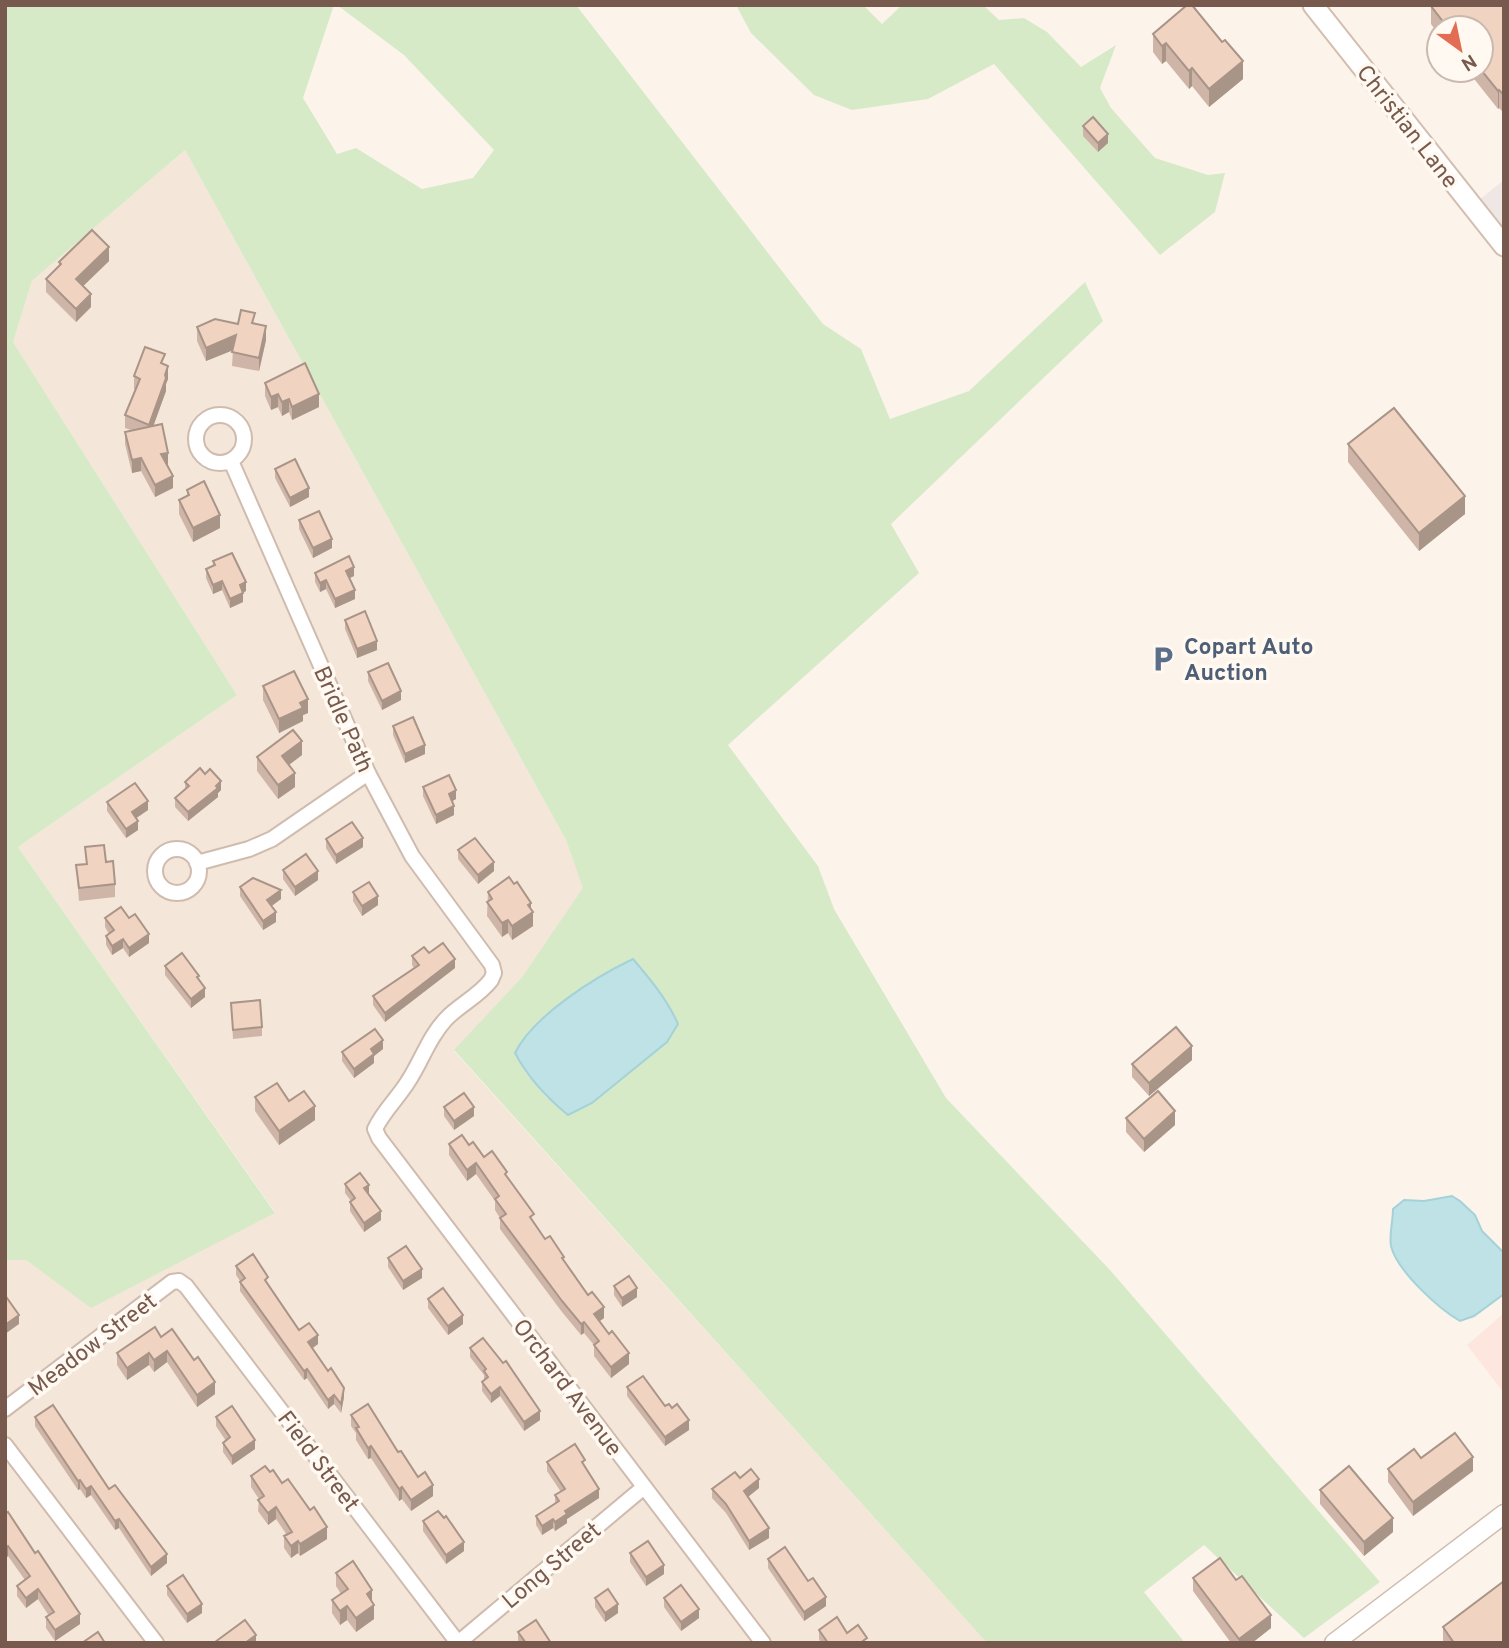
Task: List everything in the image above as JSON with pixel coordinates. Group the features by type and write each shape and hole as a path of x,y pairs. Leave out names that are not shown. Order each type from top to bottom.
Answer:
{"main road":[{"name":"Christian Lane","path":"1313,5 1504,246"}],"street":[{"name":"Bridle Path","path":"231,461 368,773 412,856 489,958 494,973 491,980 446,1019 425,1047 411,1077 380,1118 375,1129"},
{"path":"197,863 249,849 272,839 368,773"},
{"name":"Orchard Avenue","path":"375,1129 379,1138 763,1643"},
{"name":"Meadow Street","path":"5,1409 172,1282 179,1280"},
{"name":"Field Street","path":"179,1280 458,1643"},
{"path":"5,1445 156,1643"},
{"name":"Long Street","path":"458,1643 644,1487"},
{"path":"1334,1643 1504,1514"}],"shaded area":[{"path":"185,150 566,840 584,888 522,977 454,1051 987,1643 5,1643 5,1260 26,1260 91,1307 275,1212 18,847 237,695 13,342 32,281"},
{"path":"1504,180 1504,229 1479,200"},
{"path":"1504,1313 1504,1393 1467,1345"}],"green space":[{"path":"5,5 334,5 303,98 337,154 356,148 422,189 473,178 494,150 404,55 337,5 576,5 823,324 861,349 890,419 969,391 1085,282 1103,321 891,524 919,573 728,745 818,866 834,909 946,1098 1110,1270 1380,1582 1304,1638 1204,1545 1144,1592 1185,1643 987,1643 454,1050 522,977 583,888 566,840 185,150 32,281 13,342 237,695 18,847 275,1213 91,1308 26,1260 5,1260","holes":["633,960 671,1009 667,1042 592,1103 547,1098 525,1072 515,1053 566,999"]},
{"path":"736,5 863,5 882,24 902,5 983,5 999,20 1024,18 1047,32 1081,67 1116,45 1100,88 1111,108 1155,158 1208,175 1225,173 1215,212 1160,255 994,64 928,99 852,110 814,95 751,33"}],"water":[{"path":"633,959 652,982 678,1024 667,1042 592,1103 568,1115 538,1087 515,1053 536,1025 566,999"},
{"path":"1452,1196 1475,1215 1482,1231 1504,1253 1504,1294 1474,1316 1460,1321 1441,1308 1410,1278 1401,1267 1391,1246 1393,1209 1404,1200 1424,1201"}],"building":[{"path":"1187,5 1192,5 1222,42 1225,40 1243,61 1209,89 1192,68 1189,71 1166,43 1162,46 1153,34"},
{"path":"1504,5 1504,95 1492,84 1495,84 1495,14 1437,14 1431,6"},
{"path":"1093,117 1108,134 1098,143 1083,126"},
{"path":"92,230 109,247 76,279 91,294 76,309 46,279 61,264 59,262"},
{"path":"241,310 255,313 252,323 266,326 259,358 232,352 236,335 206,348 197,327 215,319 238,324"},
{"path":"145,347 165,354 161,363 168,366 149,425 125,415 140,379 134,376"},
{"path":"305,363 319,394 292,407 289,399 282,402 278,394 271,397 265,383"},
{"path":"1394,408 1465,496 1419,533 1348,444"},
{"path":"162,424 168,453 161,454 173,476 155,485 141,458 132,460 125,432"},
{"path":"295,459 309,488 290,498 275,469"},
{"path":"204,481 220,515 193,528 179,500 189,495 187,490"},
{"path":"319,511 332,539 313,548 299,520"},
{"path":"232,553 246,582 240,585 243,593 230,599 222,581 213,585 206,569 215,565 213,561"},
{"path":"349,556 354,567 346,571 355,590 335,599 326,580 320,583 315,573"},
{"path":"365,611 377,641 357,649 345,620"},
{"path":"388,663 401,691 382,701 368,672"},
{"path":"294,671 308,699 300,703 303,708 279,719 263,686"},
{"path":"413,717 425,745 405,754 393,726"},
{"path":"293,730 302,741 282,756 295,773 278,785 257,757"},
{"path":"200,768 205,774 210,769 221,781 216,786 218,788 188,812 175,798 189,786 185,782"},
{"path":"449,775 456,790 449,794 454,806 436,815 423,787"},
{"path":"135,783 148,801 132,812 138,821 126,829 107,802"},
{"path":"352,822 363,838 336,855 326,839"},
{"path":"475,838 494,862 478,875 458,850"},
{"path":"104,845 106,862 113,861 115,884 79,888 76,865 87,864 85,847"},
{"path":"306,854 318,871 295,887 283,870"},
{"path":"509,877 514,884 517,882 531,903 528,905 533,912 512,926 508,920 502,923 487,902 492,899 488,892"},
{"path":"253,878 281,890 267,900 276,912 263,921 240,887"},
{"path":"369,882 378,896 362,906 353,892"},
{"path":"121,907 129,918 135,914 149,934 129,948 123,939 112,946 106,936 114,930 105,918"},
{"path":"443,943 455,959 385,1013 373,996 419,965 412,956 424,947 429,953"},
{"path":"182,953 205,988 191,999 165,966"},
{"path":"260,1000 262,1027 233,1030 231,1003"},
{"path":"1176,1027 1192,1046 1149,1083 1132,1064"},
{"path":"375,1029 383,1040 371,1049 374,1054 354,1069 342,1052"},
{"path":"277,1083 289,1101 304,1091 315,1106 279,1131 255,1097"},
{"path":"1158,1091 1175,1111 1144,1139 1126,1118"},
{"path":"464,1093 474,1107 454,1121 444,1107"},
{"path":"462,1135 469,1145 473,1142 484,1157 492,1151 534,1214 530,1217 545,1239 550,1236 588,1295 592,1292 604,1307 594,1314 609,1334 612,1331 629,1353 611,1367 594,1345 599,1341 562,1301 500,1218 506,1214 495,1199 499,1196 476,1163 467,1170 449,1144"},
{"path":"360,1173 369,1185 364,1188 381,1211 364,1223 350,1202 355,1198 345,1184"},
{"path":"406,1246 422,1269 403,1281 388,1258"},
{"path":"253,1254 268,1277 265,1280 299,1330 309,1323 318,1335 308,1342 328,1371 331,1368 344,1388 341,1404 334,1395 328,1400 240,1282 245,1278 236,1266"},
{"path":"629,1276 637,1288 622,1298 614,1286"},
{"path":"443,1288 463,1315 448,1326 428,1299"},
{"path":"7,1298 19,1315 5,1325 5,1299"},
{"path":"155,1327 161,1337 172,1329 194,1360 198,1357 215,1382 197,1395 167,1351 154,1360 149,1353 127,1368 117,1353"},
{"path":"483,1338 503,1363 506,1361 540,1411 524,1422 500,1387 491,1394 482,1382 488,1377 484,1371 486,1369 470,1348"},
{"path":"643,1376 665,1406 669,1404 672,1408 677,1404 689,1420 665,1437 627,1387"},
{"path":"368,1404 398,1452 401,1451 418,1477 425,1472 433,1485 411,1500 402,1487 399,1489 356,1428 359,1427 351,1415"},
{"path":"53,1405 109,1489 115,1485 167,1554 151,1567 119,1519 115,1521 91,1486 86,1489 80,1480 78,1481 35,1417"},
{"path":"232,1406 255,1440 232,1456 223,1443 230,1437 216,1417"},
{"path":"1455,1433 1473,1457 1413,1502 1388,1469 1414,1449 1421,1458"},
{"path":"575,1444 585,1460 582,1462 599,1489 565,1511 567,1514 555,1522 553,1519 542,1526 536,1516 559,1501 555,1495 565,1489 547,1462"},
{"path":"265,1466 270,1472 273,1470 282,1483 288,1479 310,1510 314,1507 327,1527 300,1544 298,1541 291,1546 284,1536 292,1532 276,1507 268,1513 258,1500 264,1496 251,1476"},
{"path":"1349,1466 1393,1518 1364,1542 1320,1490"},
{"path":"751,1469 759,1479 744,1491 769,1528 749,1541 726,1504 712,1489 735,1472 740,1478"},
{"path":"438,1511 444,1518 446,1516 464,1542 446,1555 423,1521"},
{"path":"8,1512 80,1614 55,1630 46,1617 54,1612 38,1589 26,1598 17,1586 30,1576 8,1546 5,1546 5,1514"},
{"path":"648,1541 664,1565 646,1577 630,1553"},
{"path":"785,1547 808,1581 813,1578 826,1597 804,1612 768,1559"},
{"path":"1220,1558 1236,1580 1242,1576 1271,1615 1239,1639 1193,1578"},
{"path":"353,1561 372,1590 367,1594 374,1605 356,1618 347,1606 340,1611 332,1600 348,1589 336,1573"},
{"path":"183,1575 202,1604 187,1614 167,1586"},
{"path":"1504,1581 1504,1643 1454,1643 1443,1627"},
{"path":"681,1585 699,1609 681,1622 664,1598"},
{"path":"608,1589 618,1604 605,1613 595,1598"},
{"path":"837,1617 847,1633 858,1625 867,1638 860,1643 828,1643 819,1630"},
{"path":"245,1620 256,1635 245,1643 215,1642"},
{"path":"536,1620 551,1643 526,1643 518,1632"},
{"path":"98,1632 105,1643 82,1643"}],"place":[{"name":"Copart Auto Auction","path":"1163,659"}]}
